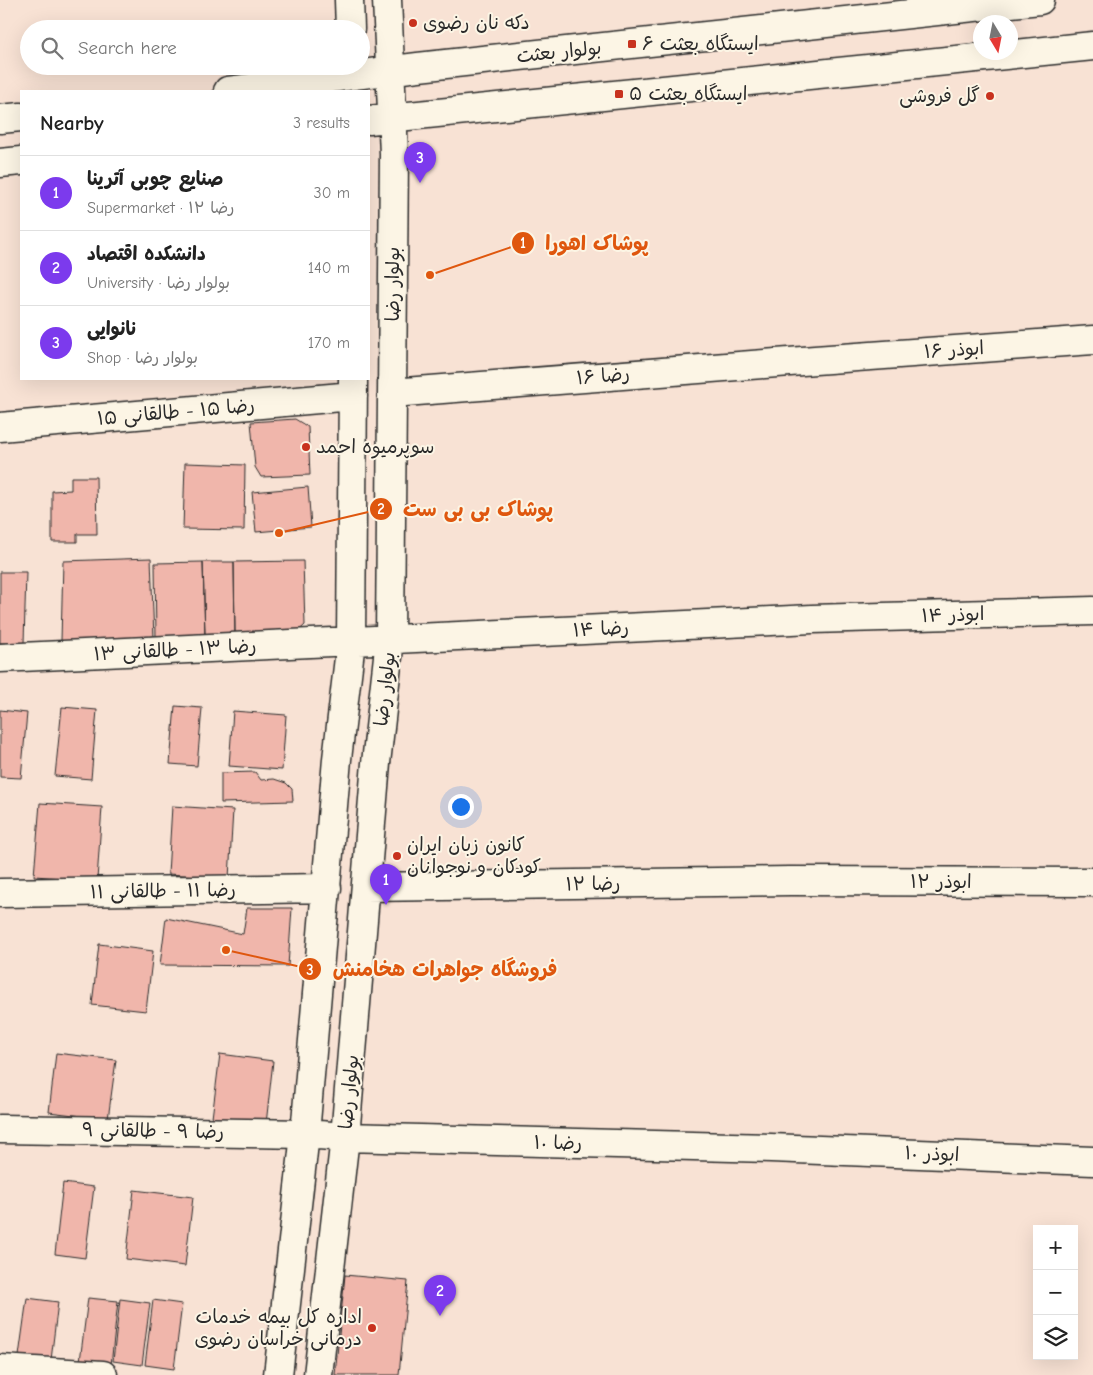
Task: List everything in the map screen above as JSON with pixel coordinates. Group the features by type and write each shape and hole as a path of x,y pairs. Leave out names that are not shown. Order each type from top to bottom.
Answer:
{"street":[{"path":"349,0 350,20"},
{"name":"بولوار رضا","path":"318,1375 345,1137 376,763 390,640 392,393 381,119 390,71 388,0"},
{"name":"بولوار بعثت","path":"370,75 1040,0"},
{"path":"381,119 1093,46"},
{"name":"بولوار بعثت","path":"238,90 368,75"},
{"path":"0,120 20,117"},
{"path":"0,164 20,161"},
{"name":"ابوذر ۱۶","path":"814,360 1093,340"},
{"name":"رضا ۱۶","path":"392,393 814,360"},
{"name":"بولوار رضا","path":"278,1375 305,1134 337,759 351,641 353,388"},
{"name":"رضا ۱۵ - طالقانی ۱۵","path":"0,427 353,388"},
{"name":"ابوذر ۱۴","path":"812,619 1093,611"},
{"name":"رضا ۱۴","path":"351,641 812,619"},
{"name":"رضا ۱۳ - طالقانی ۱۳","path":"0,658 351,641"},
{"name":"رضا ۱۲","path":"366,887 790,881"},
{"name":"ابوذر ۱۲","path":"790,881 1093,882"},
{"name":"رضا ۱۱ - طالقانی ۱۱","path":"0,893 327,888"},
{"name":"رضا ۹ - طالقانی ۹","path":"0,1129 305,1134 345,1137"},
{"name":"رضا ۱۰","path":"345,1137 771,1148"},
{"name":"ابوذر ۱۰","path":"771,1148 1093,1161"},
{"path":"0,1369 103,1375"}],"building":[{"path":"295,419 308,427 310,475 261,477 255,467 251,422"},
{"path":"185,463 245,465 244,530 183,529"},
{"path":"71,477 96,477 97,534 77,534 77,542 52,542 52,491 71,490"},
{"path":"308,487 311,527 256,532 252,492"},
{"path":"151,558 154,639 61,641 63,561"},
{"path":"303,561 305,625 294,635 235,636 234,562"},
{"path":"203,562 205,637 156,638 155,563"},
{"path":"203,562 234,562 235,636 205,637"},
{"path":"0,572 26,572 24,643 0,643"},
{"path":"175,706 202,708 197,766 170,764"},
{"path":"62,707 97,710 91,779 55,776"},
{"path":"0,710 27,713 21,778 0,777"},
{"path":"233,711 286,715 282,770 229,766"},
{"path":"255,772 261,780 274,779 286,783 292,789 293,801 221,803 221,773"},
{"path":"40,803 102,807 97,880 34,876"},
{"path":"172,806 233,810 229,878 168,874"},
{"path":"247,908 292,908 288,966 160,965 166,918 243,934"},
{"path":"99,944 153,951 146,1011 92,1005"},
{"path":"56,1053 116,1060 108,1119 49,1112"},
{"path":"220,1054 273,1061 266,1124 212,1118"},
{"path":"63,1183 94,1187 85,1258 55,1254"},
{"path":"134,1190 193,1197 185,1266 126,1259"},
{"name":"اداره کل بیمه خدمات درمانی خراسان رضوی","path":"345,1275 408,1281 399,1375 335,1375"},
{"path":"27,1298 58,1302 51,1360 19,1356"},
{"path":"88,1298 118,1301 111,1365 80,1361"},
{"path":"120,1299 150,1303 142,1365 113,1361"},
{"path":"153,1300 182,1304 174,1369 145,1365"}],"place":[{"name":"دکه نان رضوی","path":"413,23"},
{"name":"ایستگاه بعثت ۶","path":"632,44"},
{"name":"ایستگاه بعثت ۵","path":"619,94"},
{"name":"گل فروشی","path":"990,96"},
{"name":"نانوایی","path":"420,183"},
{"name":"پوشاک اهورا","path":"430,275"},
{"name":"سوپرمیوه احمد","path":"306,447"},
{"name":"پوشاک بی بی ست","path":"279,533"},
{"name":"کانون زبان ایران کودکان و نوجوانان","path":"397,856"},
{"name":"صنایع چوبی آترینا","path":"386,905"},
{"name":"فروشگاه جواهرات هخامنش","path":"226,950"},
{"name":"دانشکده اقتصاد","path":"440,1316"},
{"name":"اداره کل بیمه خدمات درمانی خراسان رضوی","path":"372,1328"}]}
